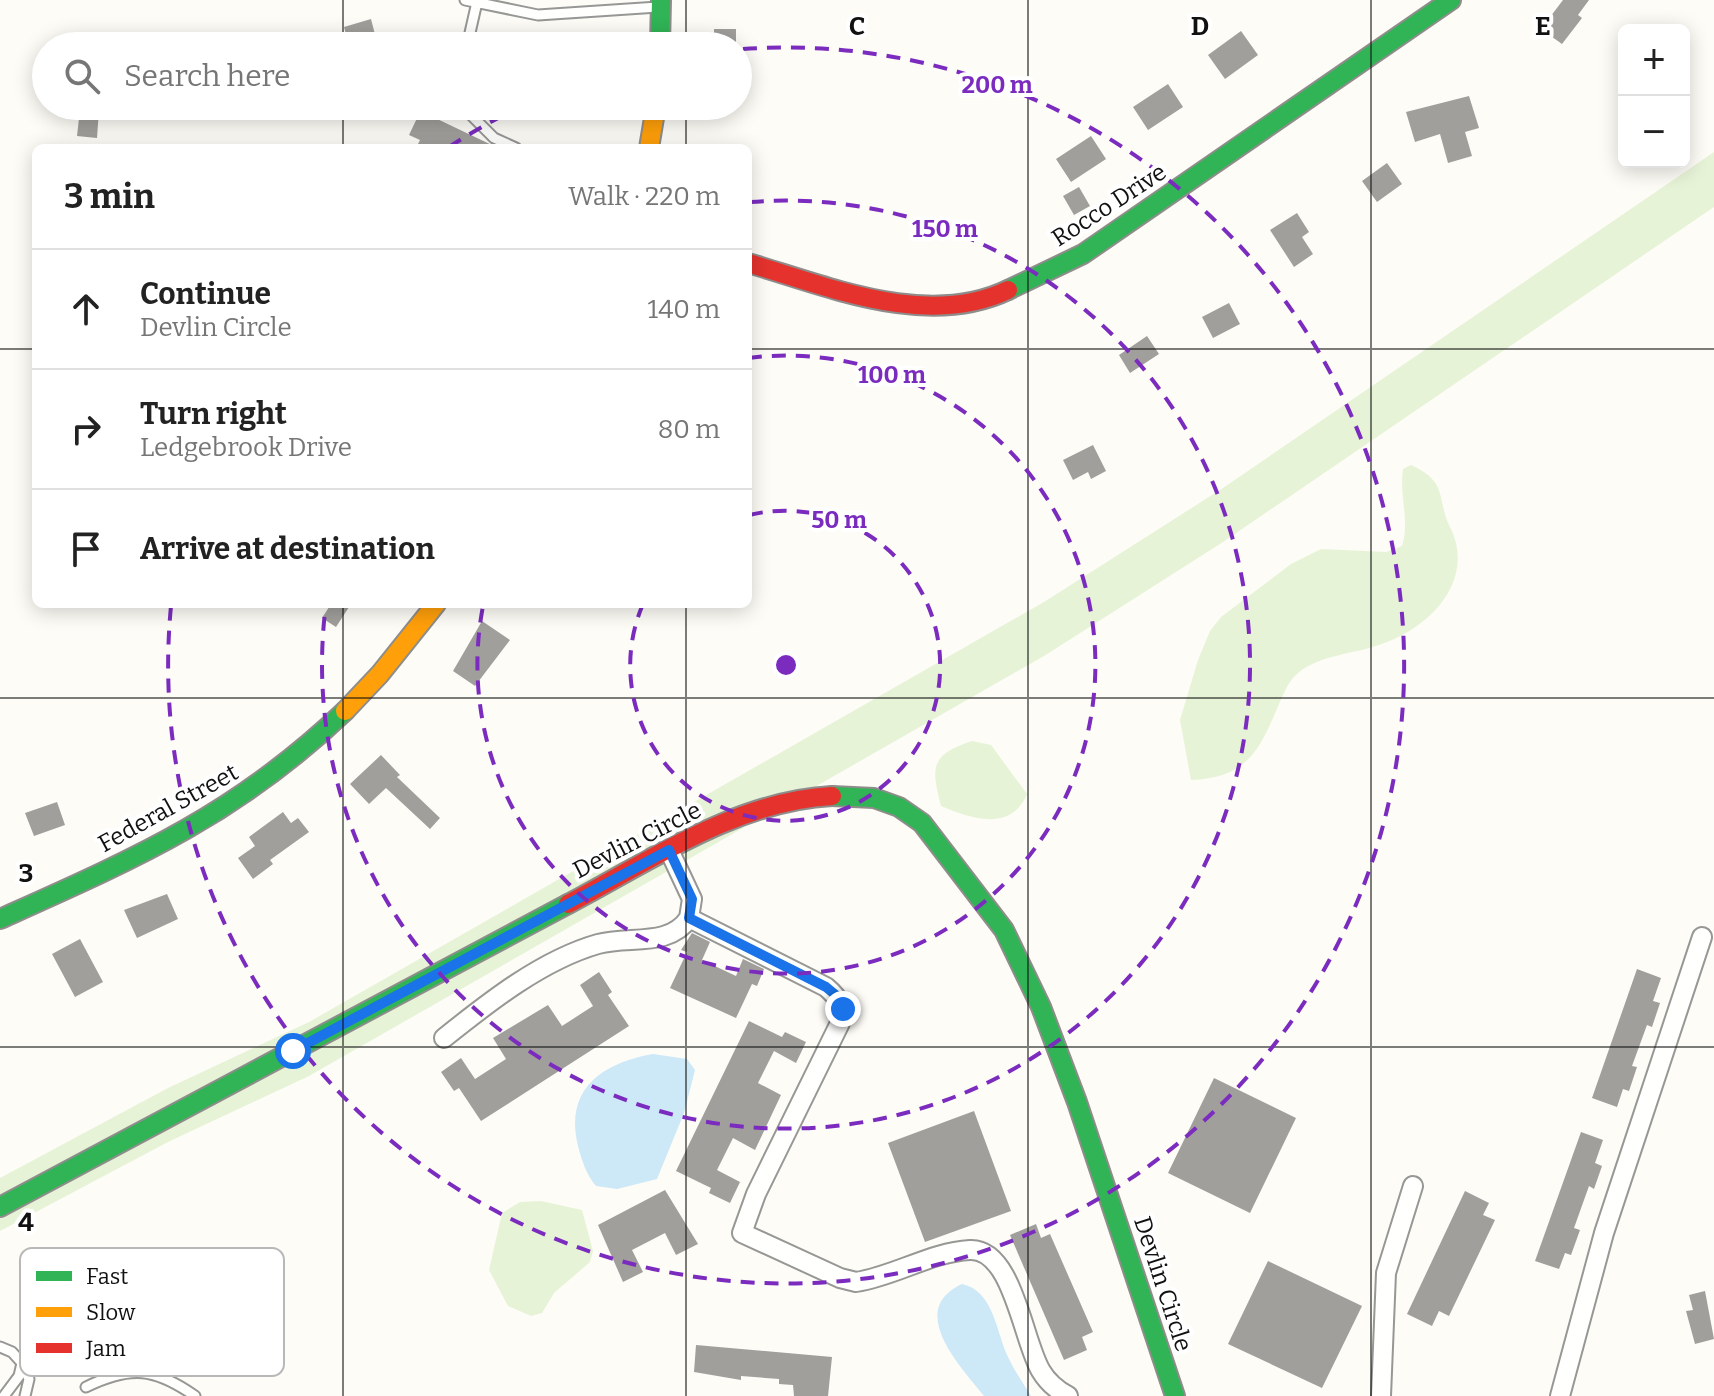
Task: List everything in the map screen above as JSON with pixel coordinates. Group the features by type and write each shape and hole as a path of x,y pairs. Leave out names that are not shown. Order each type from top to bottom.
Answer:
{"street":[{"name":"Rocco Drive","path":"752,264 879,301 938,305 994,297 1083,254 1451,0"},
{"path":"660,32 661,3"},
{"path":"650,144 654,120"},
{"name":"Federal Street","path":"0,919 170,841 256,788 331,727 433,608"},
{"name":"Devlin Circle","path":"0,1207 669,850 743,816 816,797 877,798 908,810 922,823 1004,930 1041,1007 1077,1102 1175,1396"},
{"path":"444,1038 560,959 608,941 666,937 680,930 689,918 692,899 669,850"},
{"path":"689,918 826,987 838,997 843,1009 840,1023 756,1194 742,1233 829,1274 856,1282 959,1251 985,1252 995,1260 1006,1281 1039,1368 1053,1387 1068,1396"},
{"path":"1560,1396 1604,1233 1702,937"},
{"path":"1381,1396 1386,1273 1413,1186"}],"lane":[{"path":"465,0 538,15 661,3"},
{"path":"470,32 477,2"},
{"path":"476,120 494,138 507,144"},
{"path":"0,1347 20,1362"},
{"path":"4,1396 20,1372"},
{"path":"25,1396 28,1376"},
{"path":"86,1387 115,1376"},
{"path":"161,1376 195,1396"}],"green space":[{"path":"1714,152 1714,207 1223,542 1044,656 309,1076 168,1142 0,1231 0,1178 168,1088 309,1022 1044,602 1223,488"},
{"path":"1411,465 1431,478 1440,492 1457,547 1453,584 1443,600 1431,615 1398,638 1326,659 1298,673 1287,687 1265,735 1248,759 1226,774 1191,780 1180,720 1210,631 1221,617 1291,564 1321,549 1386,552 1402,546 1405,527 1403,469"},
{"path":"972,741 991,745 1027,794 1011,814 1000,818 976,818 941,806 935,772 937,764 948,752"},
{"path":"541,1201 582,1210 593,1251 590,1262 554,1293 542,1313 531,1316 508,1306 489,1270 502,1213 520,1202"}],"water":[{"path":"653,1054 687,1059 695,1070 684,1113 657,1179 617,1189 596,1186 578,1146 575,1126 582,1094 603,1072 618,1064"},
{"path":"962,1284 973,1288 987,1304 1008,1357 1031,1396 984,1396 952,1354 938,1323 938,1308 946,1295"}],"building":[{"path":"1563,0 1589,0 1578,15 1582,18 1562,44 1541,29"},
{"path":"371,19 374,32 345,32 344,27"},
{"path":"714,29 736,29 736,32 714,32"},
{"path":"1241,31 1258,55 1225,79 1208,55"},
{"path":"1168,84 1183,107 1148,130 1133,107"},
{"path":"1469,96 1479,128 1465,132 1472,156 1448,163 1440,134 1415,142 1406,112"},
{"path":"79,120 98,120 97,138 77,136"},
{"path":"416,120 439,120 490,144 418,144 420,140 409,135"},
{"path":"1091,136 1106,159 1071,182 1056,159"},
{"path":"1387,163 1402,184 1377,202 1362,181"},
{"path":"1079,187 1090,206 1074,215 1063,196"},
{"path":"1297,213 1309,232 1302,237 1313,254 1294,267 1270,230"},
{"path":"1229,303 1240,324 1213,338 1202,317"},
{"path":"1147,336 1159,354 1130,373 1119,355"},
{"path":"1093,445 1106,471 1091,479 1088,472 1073,480 1063,460"},
{"path":"328,608 348,608 336,627 322,618"},
{"path":"482,621 510,640 475,686 453,671"},
{"path":"381,755 400,775 397,777 440,818 430,829 386,788 369,804 350,784"},
{"path":"57,802 65,825 34,836 25,813"},
{"path":"283,812 291,823 298,818 309,832 270,860 273,864 253,879 238,858 255,846 249,837"},
{"path":"167,894 178,919 137,938 124,910"},
{"path":"692,933 710,942 702,960 736,976 743,959 764,969 757,986 752,984 736,1018 670,988 687,952 681,950"},
{"path":"80,939 103,982 75,997 52,954"},
{"path":"1637,969 1661,978 1653,1001 1660,1003 1652,1027 1647,1025 1632,1066 1637,1067 1629,1091 1623,1089 1617,1107 1592,1098"},
{"path":"599,972 612,992 608,995 629,1026 481,1121 459,1088 454,1091 441,1072 461,1058 475,1079 506,1059 493,1038 548,1005 562,1026 593,1006 580,985"},
{"path":"749,1021 782,1037 785,1032 806,1042 796,1063 774,1051 758,1083 781,1095 755,1150 733,1138 717,1170 740,1182 730,1203 709,1193 711,1188 676,1171"},
{"path":"1214,1078 1296,1118 1250,1213 1168,1173"},
{"path":"974,1111 1011,1211 925,1242 888,1143"},
{"path":"1581,1132 1603,1140 1595,1163 1602,1166 1594,1189 1589,1186 1574,1228 1580,1230 1571,1255 1565,1253 1559,1269 1535,1261"},
{"path":"665,1190 698,1244 676,1255 665,1233 632,1250 643,1272 623,1282 598,1225"},
{"path":"1465,1191 1489,1203 1483,1215 1495,1220 1449,1316 1439,1311 1432,1326 1407,1314"},
{"path":"1036,1224 1041,1238 1050,1234 1093,1332 1082,1337 1087,1350 1064,1360 1010,1235"},
{"path":"1268,1261 1362,1306 1322,1388 1228,1344"},
{"path":"1705,1291 1714,1339 1695,1344 1686,1311 1693,1310 1689,1295"},
{"path":"696,1345 832,1357 828,1396 794,1396 793,1385 779,1384 779,1379 741,1376 741,1380 694,1372"}],"traffic: fast":[{"path":"660,32 661,0"},
{"path":"1008,290 1083,254 1451,0"},
{"path":"0,919 182,832 264,779 345,711"},
{"path":"832,796 874,798 899,807 922,823 1004,930 1041,1007 1077,1102 1175,1396"},
{"path":"0,1207 568,904"}],"traffic: slow":[{"path":"650,144 654,120"},
{"path":"345,711 380,674 433,608"}],"traffic: jam":[{"path":"752,264 844,292 911,305 977,301 1008,290"},
{"path":"568,904 662,852 728,821 796,800 832,796"}],"route":[{"path":"293,1051 669,850 689,886 692,899 689,918 826,987 838,997 843,1009"}]}
